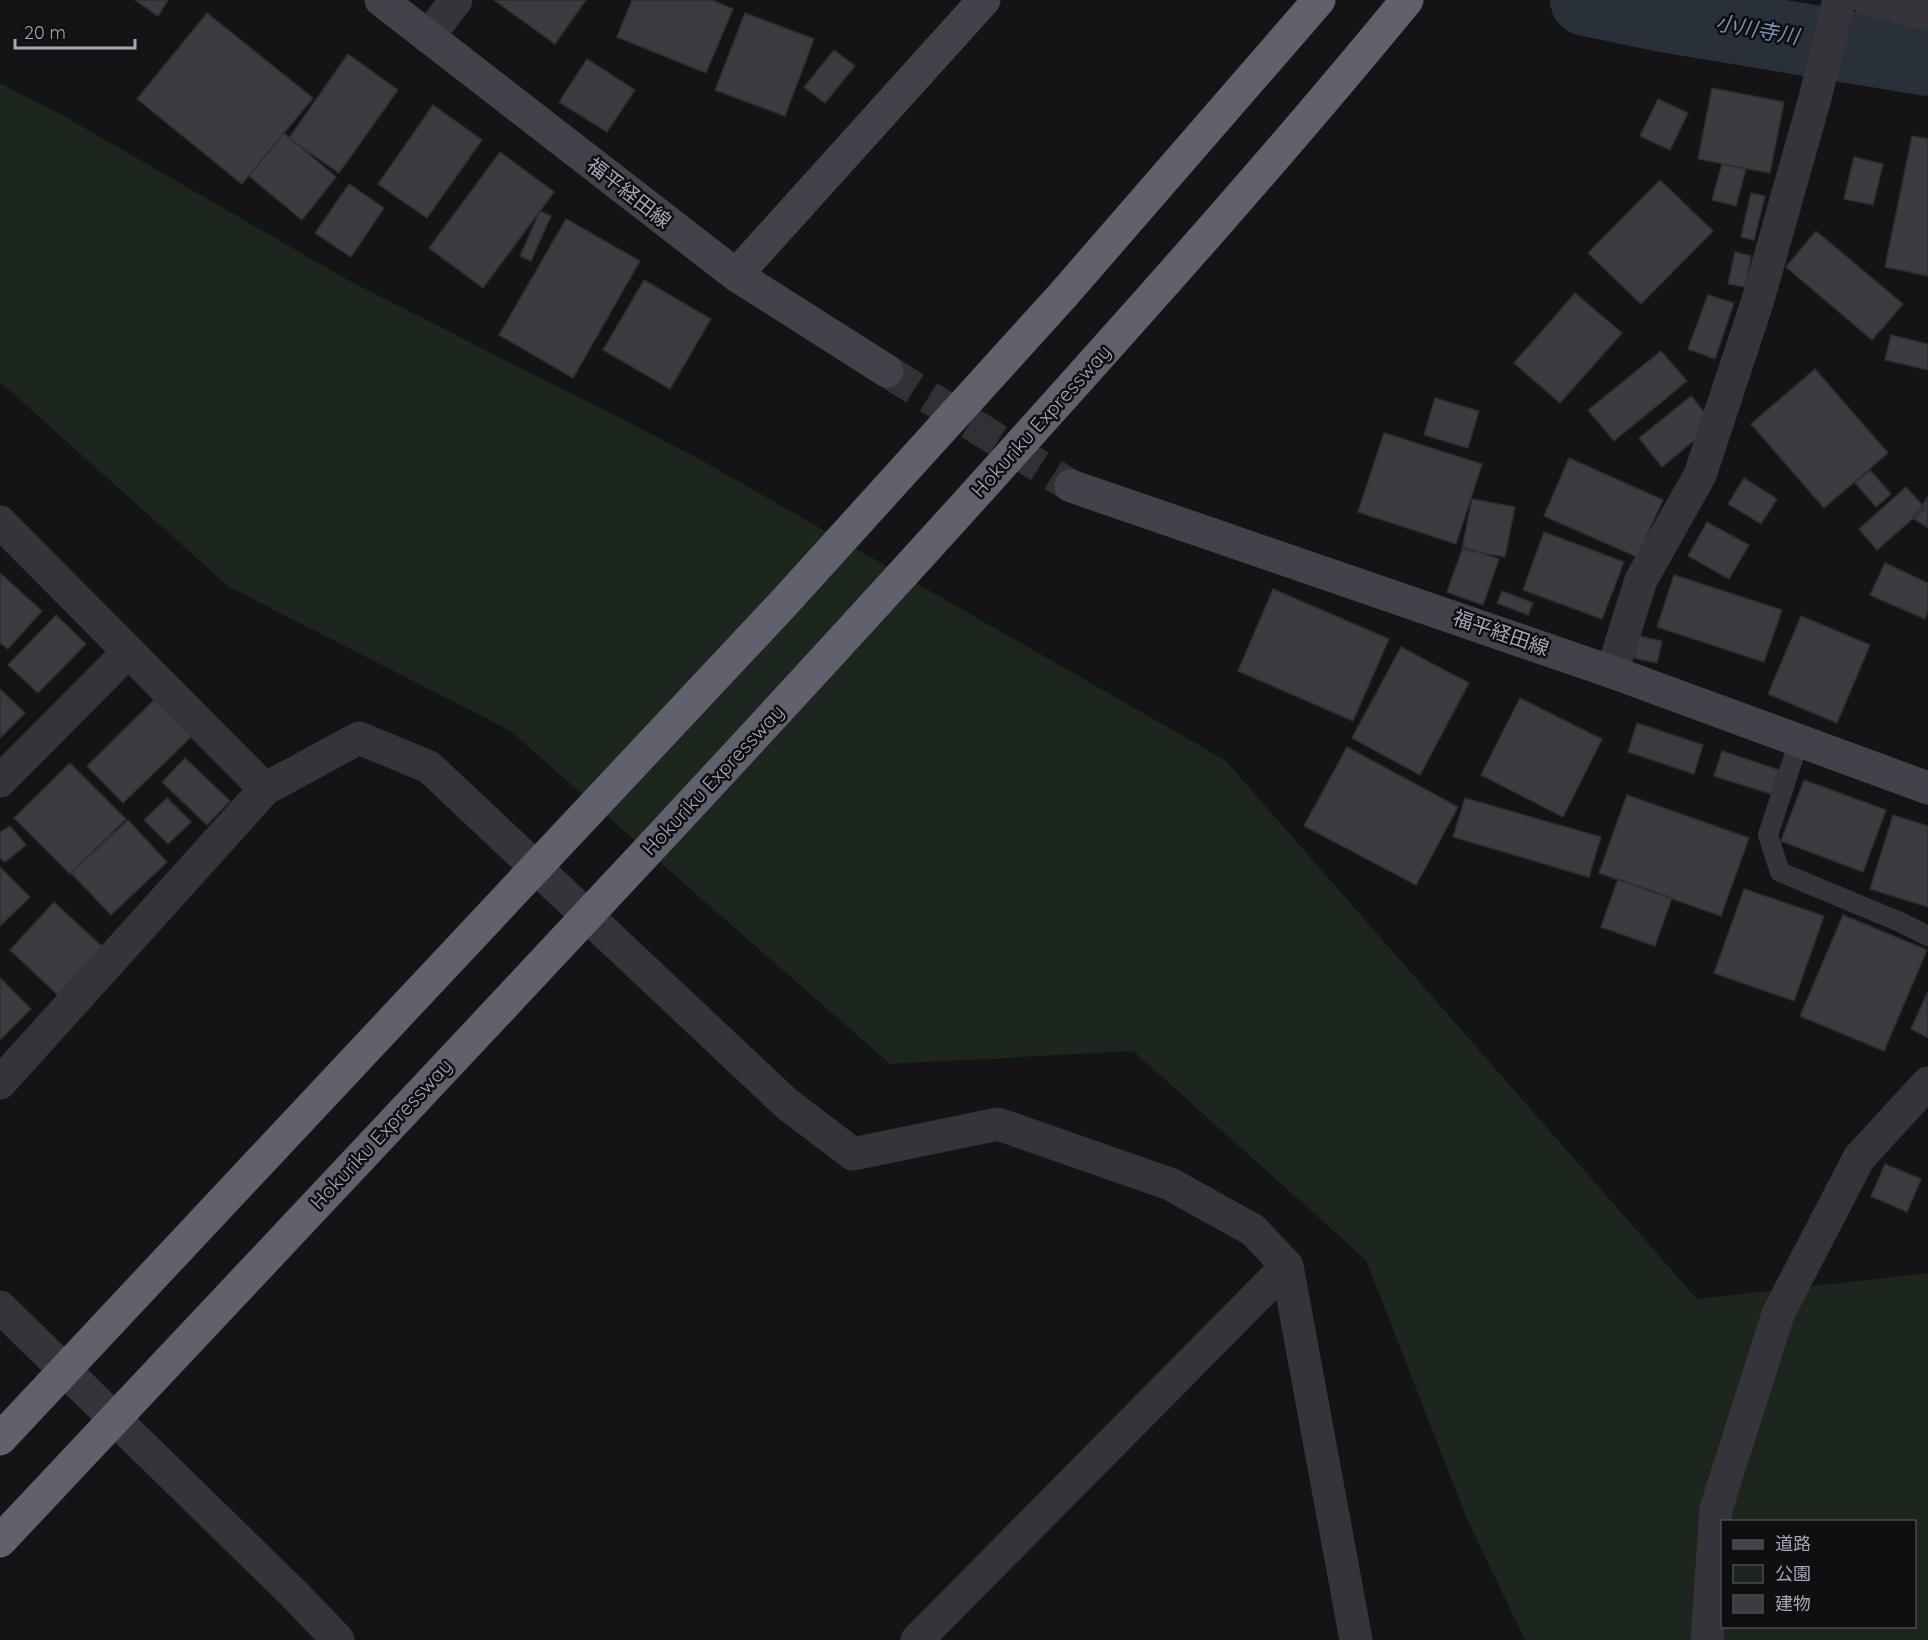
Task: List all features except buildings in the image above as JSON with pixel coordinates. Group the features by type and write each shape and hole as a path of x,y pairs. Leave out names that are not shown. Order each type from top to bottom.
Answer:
{"highway":[{"path":"0,1439 782,605 1063,295 1319,0"},
{"name":"Hokuriku Expressway","path":"0,1542 824,662 1100,356 1352,68 1407,0"}],"main road":[{"name":"福平経田線","path":"381,0 736,275 887,371"},
{"path":"736,275 984,0"},
{"name":"福平経田線","path":"1071,486 1612,672 1928,788"}],"street":[{"path":"428,37 456,0"},
{"path":"1612,672 1641,580 1700,475 1756,303 1815,98 1839,0"},
{"path":"1868,0 1928,14"},
{"path":"0,522 265,789"},
{"path":"0,781 128,652"},
{"path":"0,1083 265,789 359,738 429,767 787,1104 853,1154 998,1124 1170,1184 1253,1230 1287,1266 1356,1640"},
{"path":"1707,1640 1716,1509 1778,1314 1859,1158 1928,1083"},
{"path":"917,1640 1287,1266"},
{"path":"0,1307 294,1594 338,1640"}],"lane":[{"path":"1799,741 1768,835 1780,872 1928,936"}],"green space":[{"path":"0,83 69,119 346,279 694,456 1225,760 1697,1299 1928,1273 1928,1640 1525,1640 1467,1519 1366,1260 1133,1051 890,1064 509,730 229,587 0,382"}],"waterway":[{"name":"小川寺川","path":"1586,0 1668,17 1928,60"}],"tunnel":[{"path":"887,371 1071,486"}]}
